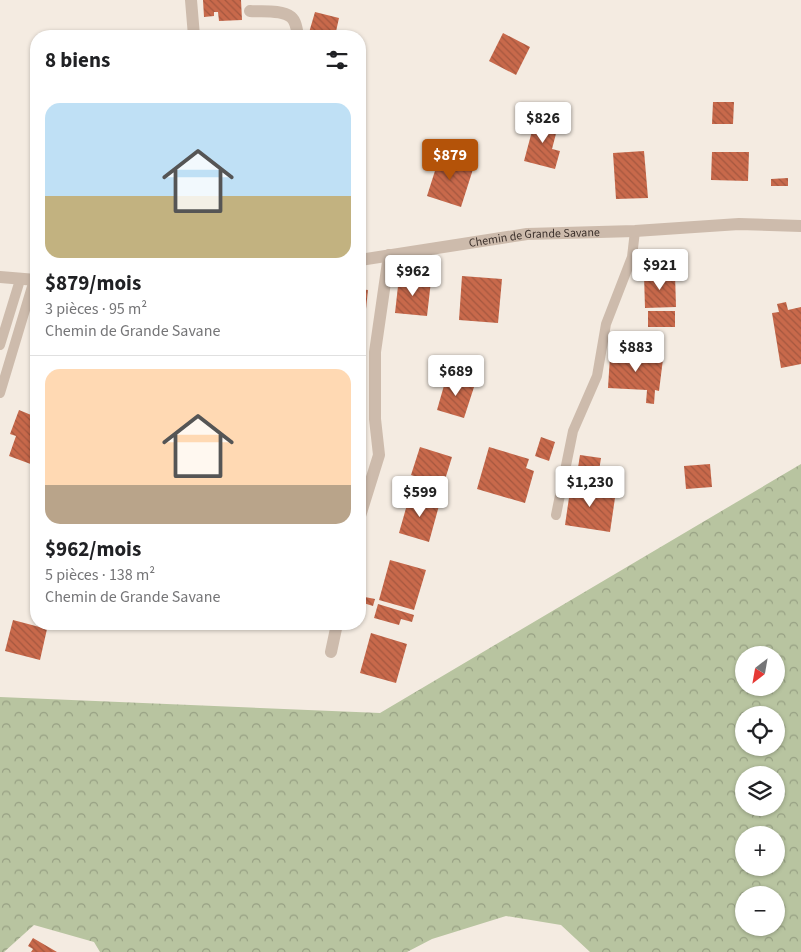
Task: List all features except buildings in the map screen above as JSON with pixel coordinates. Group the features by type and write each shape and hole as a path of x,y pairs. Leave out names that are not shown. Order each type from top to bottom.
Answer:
{"street":[{"path":"191,0 194,30"},
{"path":"250,11 279,12 291,17 296,30"},
{"name":"Chemin de Grande Savane","path":"366,259 527,234 636,231 739,224 801,226"},
{"path":"366,497 379,455 375,419 375,352 389,255"},
{"path":"0,277 30,280"},
{"path":"331,652 335,630"}],"lane":[{"path":"556,515 573,431 597,376 606,324 632,257 636,231"},
{"path":"0,345 20,280"},
{"path":"0,393 30,296"}],"green space":[{"path":"801,464 801,952 590,952 561,925 506,916 432,939 407,952 100,952 94,942 34,925 4,952 0,952 0,697 380,713"}]}
